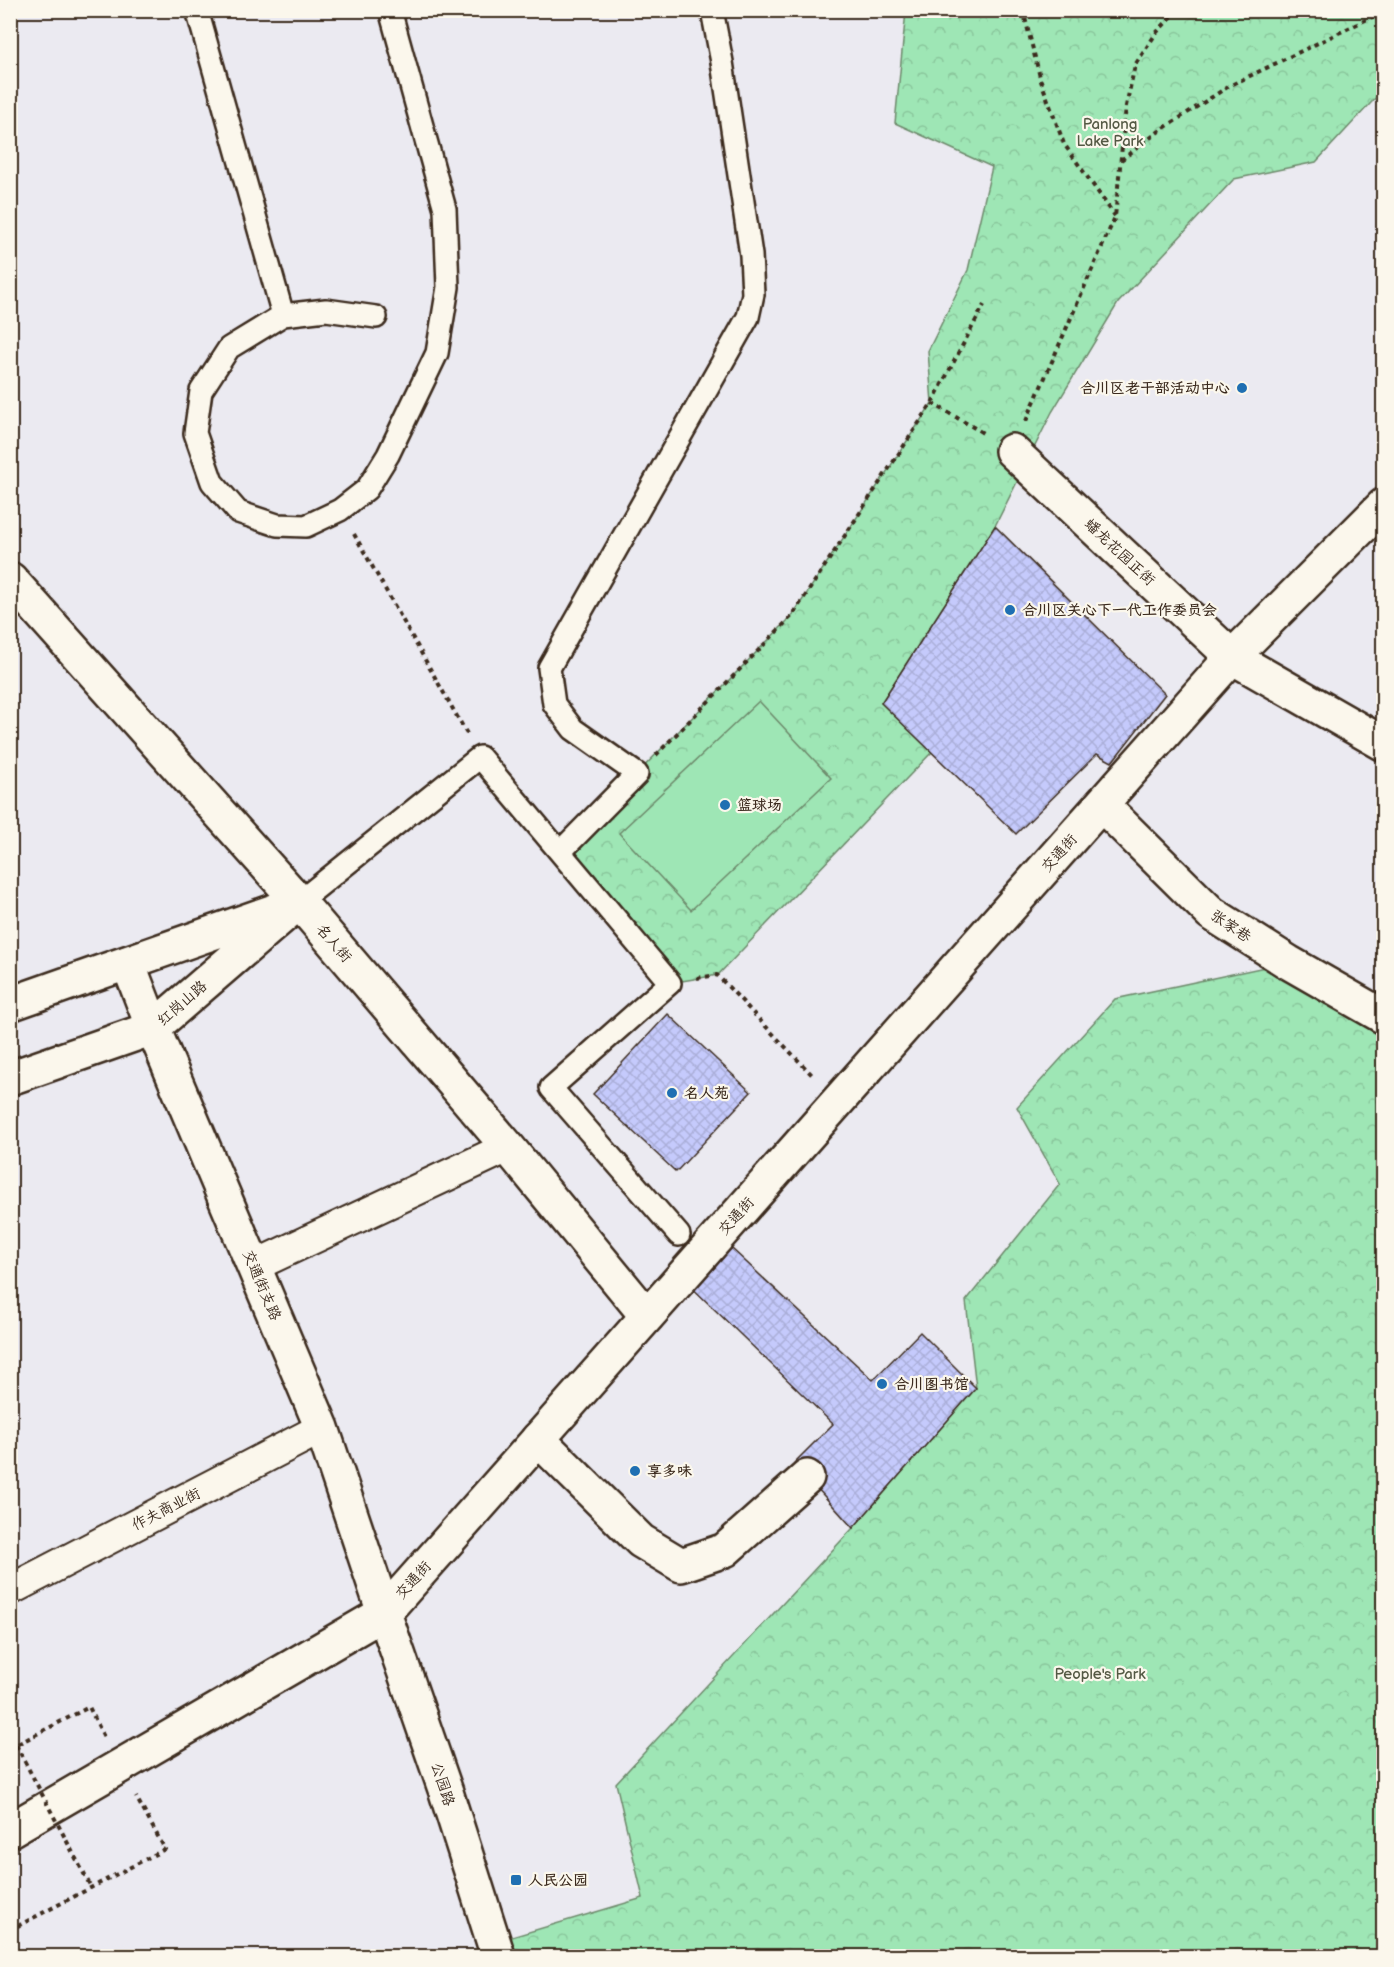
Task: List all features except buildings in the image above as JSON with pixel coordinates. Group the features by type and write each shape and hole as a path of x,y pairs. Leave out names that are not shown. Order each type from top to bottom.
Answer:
{"street":[{"name":"蟠龙花园正街","path":"1012,451 1232,657 1383,744"},
{"name":"交通街","path":"10,1830 384,1613 1232,657 1383,505"},
{"name":"名人街","path":"10,579 299,902 508,1147 647,1316"},
{"name":"张家巷","path":"1102,805 1210,913 1288,962 1383,1017"},
{"name":"红岗山路","path":"10,1004 299,902"},
{"name":"红岗山路","path":"10,1078 153,1028 299,902"},
{"name":"交通街支路","path":"128,963 153,1028 322,1428 384,1613"},
{"path":"254,1266 508,1147"},
{"name":"作夫商业街","path":"10,1590 322,1428"},
{"path":"538,1438 641,1541 681,1565 725,1550 807,1477"},
{"name":"公园路","path":"384,1613 446,1792 498,1956"}],"lane":[{"path":"197,10 283,315"},
{"path":"376,317 326,310 283,315 229,348 201,391 195,433 212,482 238,512 277,525 306,526 340,510 367,489 388,455 437,353 448,287 445,209 390,10"},
{"path":"560,852 637,774 573,729 554,704 549,668 748,317 753,294 751,255 712,10"},
{"path":"480,757 670,983 551,1088 679,1234"},
{"name":"红岗山路","path":"299,902 480,757"}],"path":[{"path":"1023,10 1041,81 1064,144 1115,217"},
{"path":"932,403 1012,451 1115,217 1126,106 1135,65 1157,32 1178,10"},
{"path":"1121,160 1158,132 1229,86 1383,11"},
{"path":"637,774 792,616 932,403 984,305"},
{"path":"340,510 480,757"},
{"path":"670,983 717,975 838,1102"},
{"path":"10,1748 89,1707"},
{"path":"16,1745 91,1887"},
{"path":"10,1927 12,1929 165,1849"}],"green space":[{"name":"Panlong Lake Park","path":"906,11 1383,11 1383,90 1316,162 1234,179 1118,303 1052,412 995,526 881,703 932,752 718,975 670,983 560,852 792,616 932,403 928,351 968,270 992,167 895,123"},
{"name":"篮球场","path":"759,701 831,778 691,910 619,833"},
{"name":"People's Park","path":"1288,962 1383,1017 1383,1956 498,1956 492,1943 643,1898 616,1783 853,1528 976,1388 966,1301 1060,1184 1017,1107 1115,999"}],"place":[{"name":"合川区老干部活动中心","path":"1242,388"},
{"name":"合川区关心下一代工作委员会","path":"1010,610"},
{"name":"篮球场","path":"725,805"},
{"name":"名人苑","path":"672,1093"},
{"name":"合川图书馆","path":"882,1384"},
{"name":"享多味","path":"635,1471"},
{"name":"人民公园","path":"516,1880"}]}
